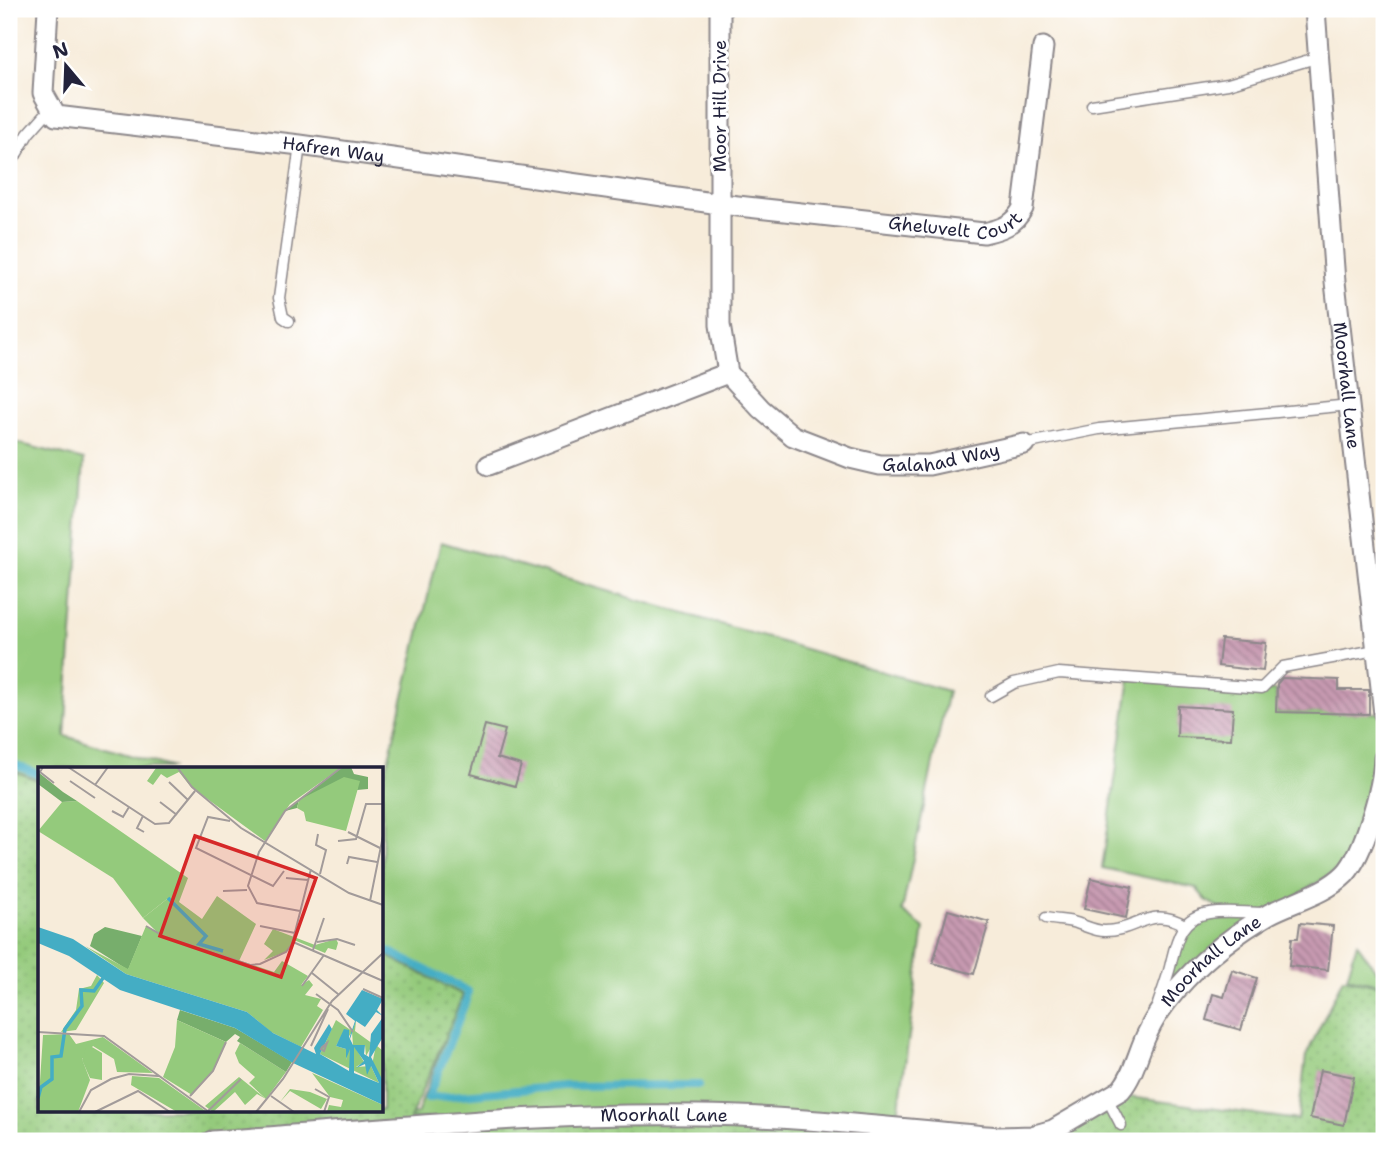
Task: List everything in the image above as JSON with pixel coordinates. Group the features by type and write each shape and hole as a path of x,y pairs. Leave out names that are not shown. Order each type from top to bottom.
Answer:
{"street":[{"path":"48,9 43,93 51,108"},
{"name":"Moor Hill Drive","path":"720,9 720,204"},
{"name":"Moorhall Lane","path":"1315,9 1335,282 1384,714"},
{"name":"Gheluvelt Court","path":"720,204 984,233 1004,228 1017,219 1023,208 1043,47"},
{"name":"Hafren Way","path":"51,108 55,116 299,145 720,204"},
{"path":"489,465 728,373 720,325 720,204"},
{"name":"Galahad Way","path":"728,373 761,409 793,436 850,458 880,465 929,465 1024,444"},
{"name":"Moorhall Lane","path":"212,1141 563,1117 658,1115 739,1116 999,1137 1032,1136 1053,1130 1121,1090 1129,1080 1148,1031 1183,982 1211,954 1236,935 1271,914 1335,883 1347,872 1368,827 1379,792 1384,758"}],"lane":[{"path":"1092,105 1228,84 1319,57"},
{"path":"9,167 28,134 51,108"},
{"path":"289,321 283,317 279,298 299,145"},
{"name":"Galahad Way","path":"1024,444 1099,429 1351,405"},
{"path":"991,696 1014,683 1059,673 1262,688 1283,667 1376,650"},
{"path":"1148,1031 1170,969 1177,937 1185,925 1206,913 1271,914"},
{"path":"1046,918 1097,931 1110,931 1156,917 1171,917 1185,925"},
{"path":"1108,1100 1121,1125"}],"green space":[{"path":"9,441 84,460 65,736 170,767 38,767 38,781 9,770"},
{"path":"441,542 948,691 902,911 924,928 896,1129 331,1120 417,1114 461,995 383,955 383,783"},
{"path":"1130,678 1276,691 1277,712 1384,713 1384,764 1354,859 1236,935 1148,1031 1185,925 1224,911 1206,900 1196,888 1102,868"},
{"path":"9,769 38,780 38,1112 383,1112 383,954 463,995 410,1119 658,1115 976,1141 9,1141"},
{"path":"1357,943 1376,970 1384,972 1384,985 1347,977"},
{"path":"1343,978 1384,986 1384,1141 1045,1141 1114,1095 1298,1120 1306,1056"}],"building":[{"path":"1221,639 1266,643 1263,671 1218,666"},
{"path":"1282,678 1339,680 1339,690 1369,690 1369,714 1276,712 1277,684"},
{"path":"1178,706 1233,709 1231,739 1177,737"},
{"path":"485,725 505,730 497,758 521,765 515,786 471,774"},
{"path":"1091,878 1132,887 1126,918 1084,909"},
{"path":"948,910 989,922 974,974 933,963"},
{"path":"1300,923 1333,926 1328,970 1289,966 1292,938 1298,938"},
{"path":"1232,970 1257,978 1241,1030 1206,1020 1213,994 1224,997"},
{"path":"1320,1070 1354,1077 1344,1125 1310,1118"}],"waterway":[{"path":"9,762 38,774"},
{"path":"383,948 468,991 428,1098 564,1086 699,1085"}]}
